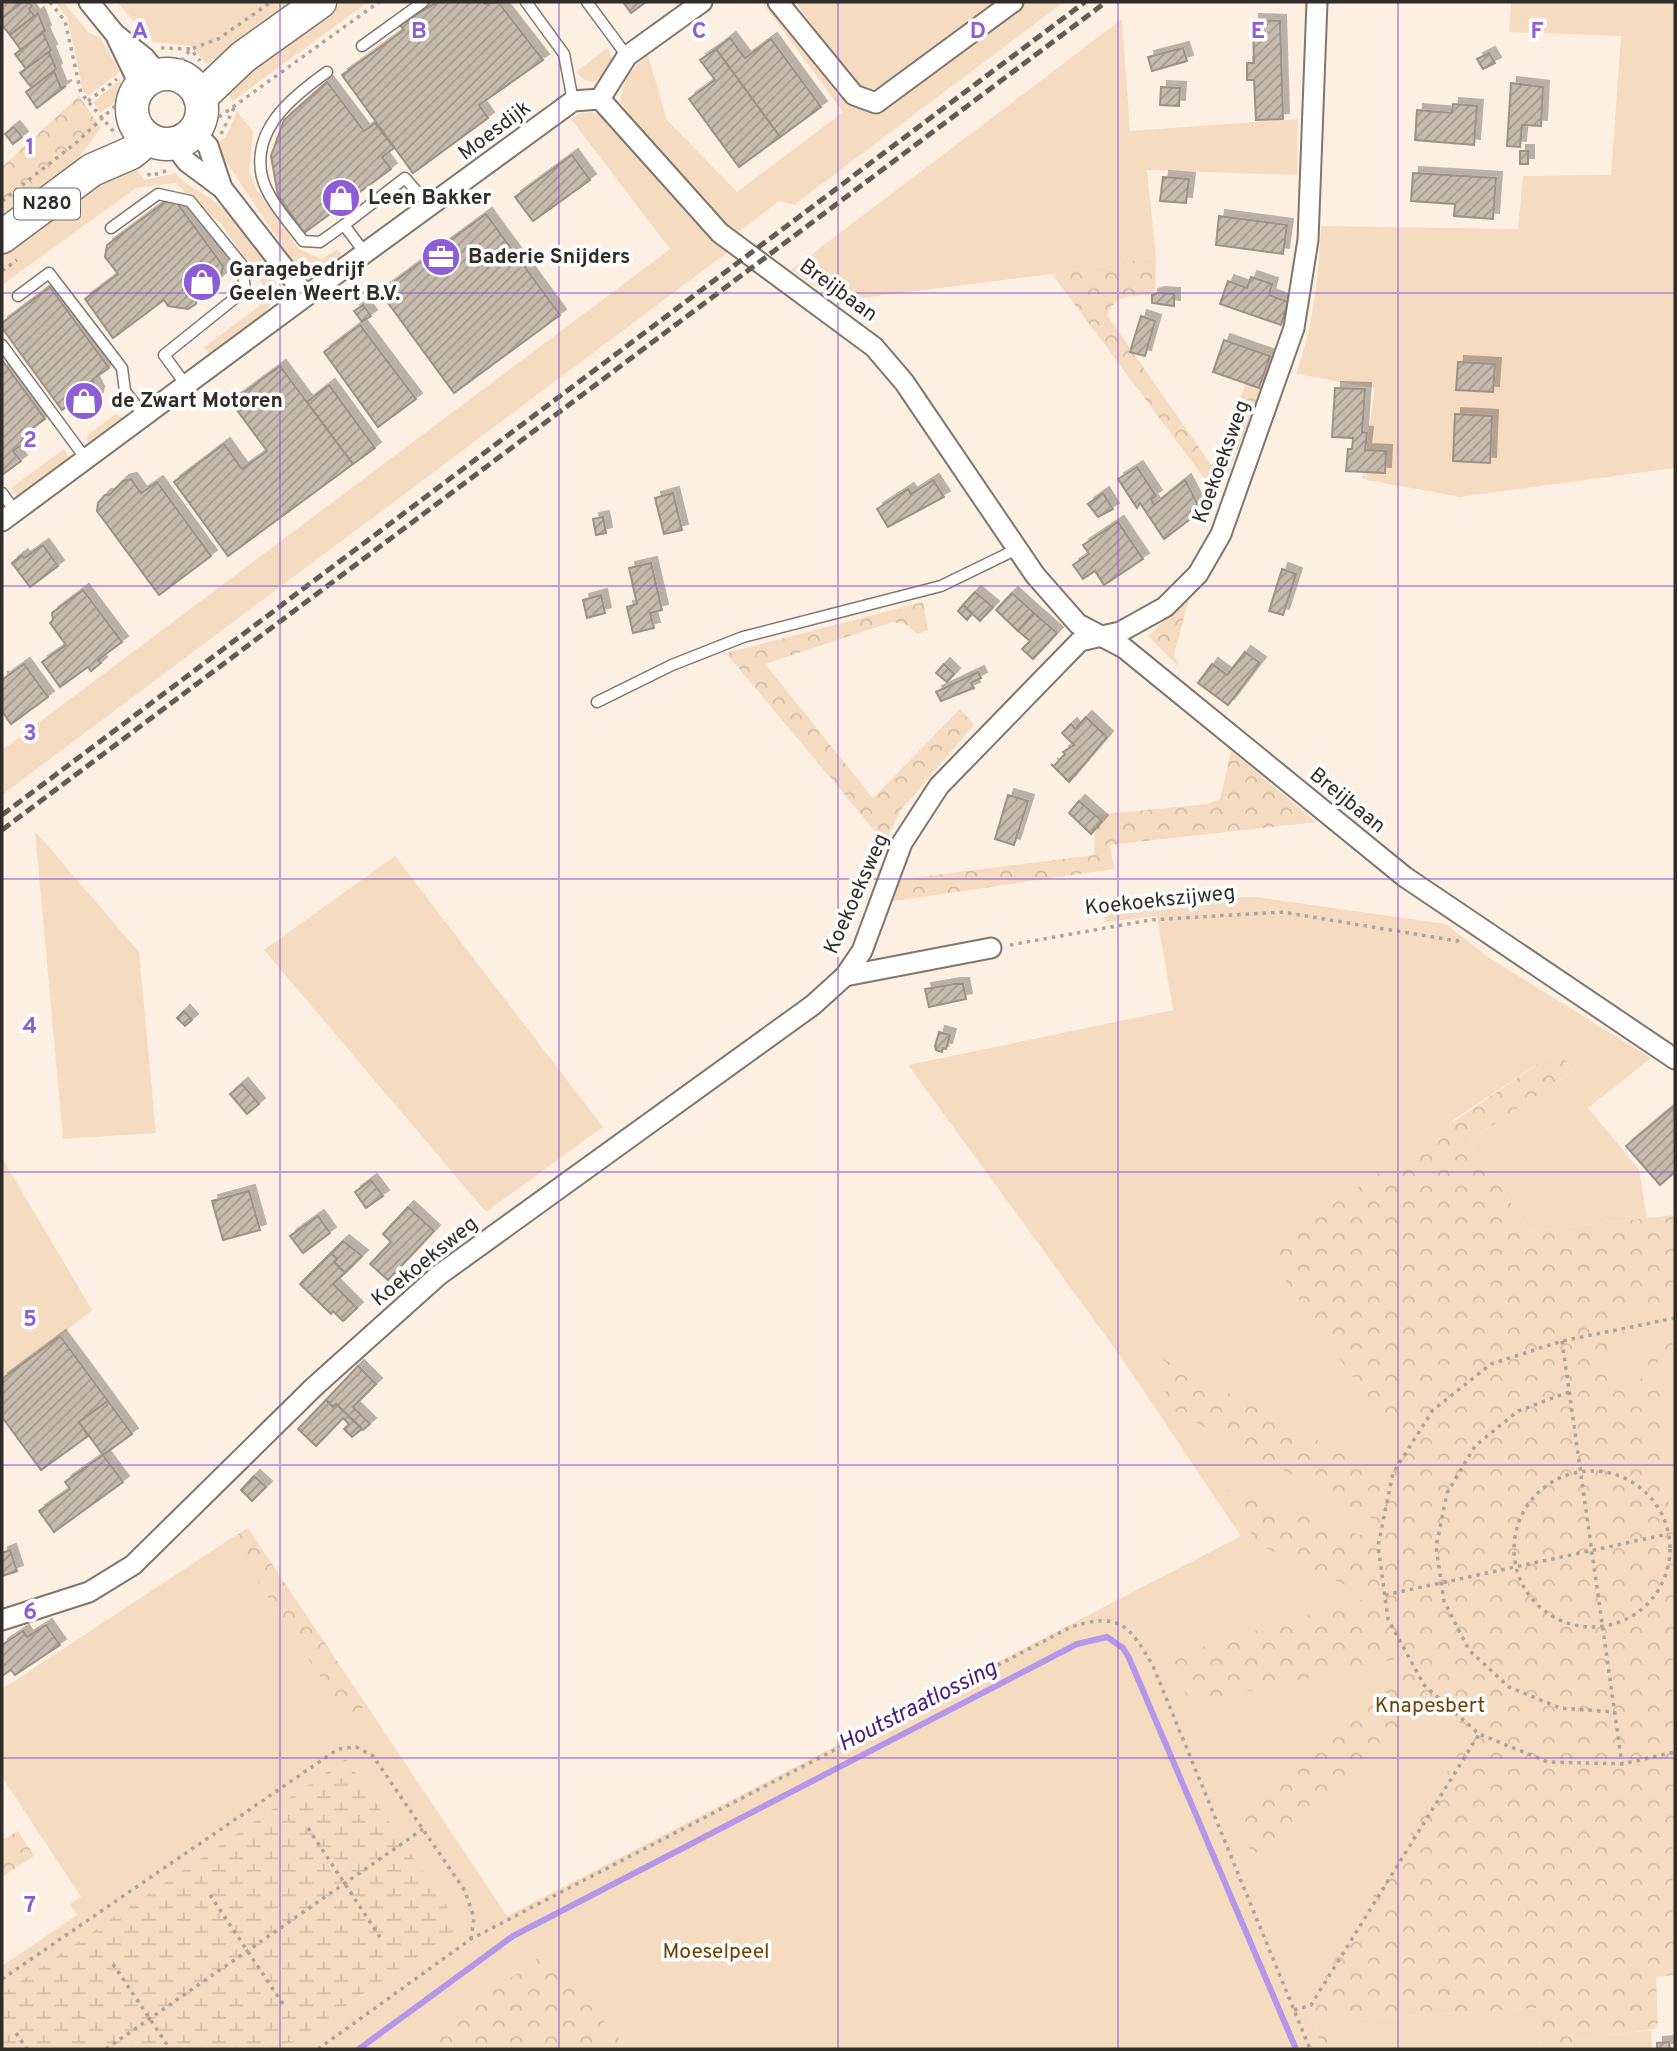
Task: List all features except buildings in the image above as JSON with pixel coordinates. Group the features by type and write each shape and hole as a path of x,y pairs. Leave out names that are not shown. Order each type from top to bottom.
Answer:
{"main road":[{"name":"N280","path":"2,237 92,170 131,153 161,102 243,57 320,2"}],"street":[{"path":"89,2 115,34 161,102"},
{"path":"573,101 600,99 627,56 702,2"},
{"path":"778,2 854,95 876,103 1013,2"},
{"name":"Koekoeksweg","path":"2,1620 89,1592 133,1565 315,1386 439,1275 813,1005 845,976 862,951 902,843 939,786 1080,642 1120,632 1165,607 1198,574 1221,534 1294,328 1308,240 1317,2"},
{"path":"115,34 145,58 187,162 222,188 306,296"},
{"name":"Breijbaan","path":"600,99 720,233 874,347 904,382 1035,575 1078,624 1124,648 1405,877 1675,1059"},
{"name":"Moesdijk","path":"8,516 573,101"},
{"path":"845,976 991,948"}],"lane":[{"path":"362,46 423,2"},
{"path":"526,2 564,54 573,101"},
{"path":"587,2 627,56"},
{"path":"327,72 292,98 271,124 262,149 262,176 273,200 303,241 320,242 405,178 430,207"},
{"path":"111,228 158,194 190,201 243,265 245,290 164,355 186,385"},
{"path":"344,225 365,253"},
{"path":"18,296 49,273 122,368 125,391 144,416"},
{"path":"2,345 86,459"},
{"path":"2,493 8,516"},
{"path":"597,702 673,665 743,637 941,586 1017,549"}],"path":[{"path":"50,2 65,21 81,93 103,119"},
{"path":"161,102 191,49 218,39 271,2"},
{"path":"234,108 379,2"},
{"path":"88,101 161,102"},
{"path":"2,201 103,119 115,106 161,102"},
{"name":"Koekoekszijweg","path":"991,948 1150,920 1282,912 1457,941 1479,928"},
{"path":"1675,1318 1562,1341 1491,1364 1433,1410 1393,1473 1378,1546 1388,1619 1424,1685 1479,1734 1548,1762 1622,1764 1675,1752"},
{"path":"1562,1341 1622,1764"},
{"path":"1569,1392 1518,1411 1475,1446 1447,1493 1436,1547 1441,1583 1444,1601 1469,1650 1509,1687 1560,1708 1614,1712"},
{"path":"1580,1472 1609,1472 1634,1483 1654,1501 1668,1534 1671,1552 1665,1579 1650,1602 1629,1619 1603,1627 1578,1626 1555,1619 1535,1604 1522,1584 1517,1567 1515,1535 1523,1512 1538,1493 1558,1479 1580,1472"},
{"path":"1385,1595 1668,1534"},
{"path":"318,2049 471,1939 1071,1628 1098,1619 1123,1624 1140,1643 1153,1666 1310,2049"},
{"path":"1294,2010 1311,2004 1479,1734"},
{"path":"2,1979 338,1749 356,1747 373,1756 465,1891 474,1918 471,1939"},
{"path":"308,1828 382,1940"},
{"path":"106,2049 423,1829"},
{"path":"210,1895 285,2007"},
{"path":"113,1964 170,2049"},
{"path":"16,2033 27,2049"}],"green space":[{"path":"55,2 63,2 89,33 100,37 120,72 88,96 83,90 67,17"},
{"path":"117,2 303,2 232,51 206,64 191,46 152,42"},
{"path":"341,2 368,2 233,101 225,90 236,79"},
{"path":"762,2 770,2 839,97 866,109 896,97 1024,2 1064,2 794,205 779,201 735,235 650,146 620,101 629,75 648,55 667,120 737,192 843,112"},
{"path":"796,2 1003,2 885,87 867,90 853,84"},
{"path":"1511,2 1675,2 1675,468 1460,497 1362,479 1375,388 1296,374 1314,301 1321,226 1518,229 1523,176 1611,175 1621,36 1509,32"},
{"path":"1122,19 1130,131 1298,119 1297,175 1147,170 1156,257 1052,274 837,301 791,270"},
{"path":"607,48 613,61 602,78 587,81 576,72"},
{"path":"120,80 123,87 118,100 100,113 93,102"},
{"path":"79,96 101,128 72,167 2,219 2,167"},
{"path":"237,111 253,132 249,171 256,189 299,249 322,259 337,249 343,257 317,269 305,267 291,259 215,145 226,137"},
{"path":"592,112 603,116 656,177 728,252 2,795 2,750 670,249 571,119 580,113"},
{"path":"129,160 145,180 175,173 218,204 260,253 274,279 275,295 265,312 246,329 209,354 204,347 258,307 265,288 222,225 175,183 136,188 2,285 2,251"},
{"path":"1156,257 1155,295 1121,299 1107,315 1212,466 1247,381 1263,388 1218,497 1052,274"},
{"path":"116,414 123,418 88,444 87,435"},
{"path":"64,449 70,458 17,497 11,488"},
{"path":"1190,596 1174,654 1179,667 1148,636"},
{"path":"923,602 928,630 918,634 905,624 892,622 765,664 873,798 960,709 974,725 901,810 885,843 726,653"},
{"path":"1231,751 1316,822 1110,845 1114,869 888,902 896,880 1094,855 1095,815 1208,804 1220,799"},
{"path":"35,831 139,952 156,1133 63,1139"},
{"path":"395,856 603,1127 486,1212 264,950"},
{"name":"Moeselpeel","path":"1190,897 1256,897 1446,924 1489,958 1651,1058 1588,1108 1639,1169 1647,1218 1530,1231 1469,1141 1573,1071 1558,1050 1452,1121 1530,1243 1675,1224 1675,1967 1307,2007 1323,2049 283,2049 461,1927 2,1994 2,1966 77,1915 70,1904 81,1897 2,1777 2,1689 230,1539 349,1720 366,1704 507,1916 1241,1536 1118,1353 908,1065 1173,1010 1157,916 1105,922 1103,907"},
{"name":"Knapesbert","path":"1558,1050 1573,1071 1469,1141 1530,1231 1675,1215 1675,1302 1628,1307 1610,1319 1610,1330 1629,1332 1611,1367 1620,1378 1633,1384 1641,1379 1646,1344 1658,1335 1675,1339 1675,1350 1657,1351 1666,1488 1675,1538 1675,1975 1656,1977 1658,2022 1655,2029 1573,2040 1573,2049 1540,2049 1537,2008 1327,2021 1337,2049 1323,2049 1307,2007 1471,1732 1436,1703 1252,1856 1236,1813 1409,1671 1400,1658 1189,1704 1172,1656 1371,1597 1257,1544 1227,1490 1375,1540 1378,1522 1167,1407 1163,1359 1389,1478 1402,1448 1265,1251"},
{"path":"2,1158 92,1310 2,1384"},
{"path":"248,1528 366,1704 349,1721 230,1539"},
{"path":"346,1759 461,1927 283,2049 2,2049 2,1994"},
{"path":"18,1831 34,1856 2,1877 2,1840"},
{"path":"545,1953 628,2049 413,2049 537,1959"},
{"path":"1538,2008 1540,2049 1337,2049 1326,2021"},
{"path":"1651,2030 1652,2049 1573,2049 1572,2040"}],"waterway":[{"name":"Houtstraatlossing","path":"359,2049 513,1936 1077,1644 1107,1637 1123,1648 1129,1658 1296,2049"}],"railway":[{"path":"2,815 1085,2"},
{"path":"2,830 1106,2"}],"place":[{"name":"Leen Bakker","path":"341,198"},
{"name":"Baderie Snijders","path":"441,257"},
{"name":"Garagebedrijf Geelen Weert B.V.","path":"202,282"},
{"name":"de Zwart Motoren","path":"84,401"}]}
